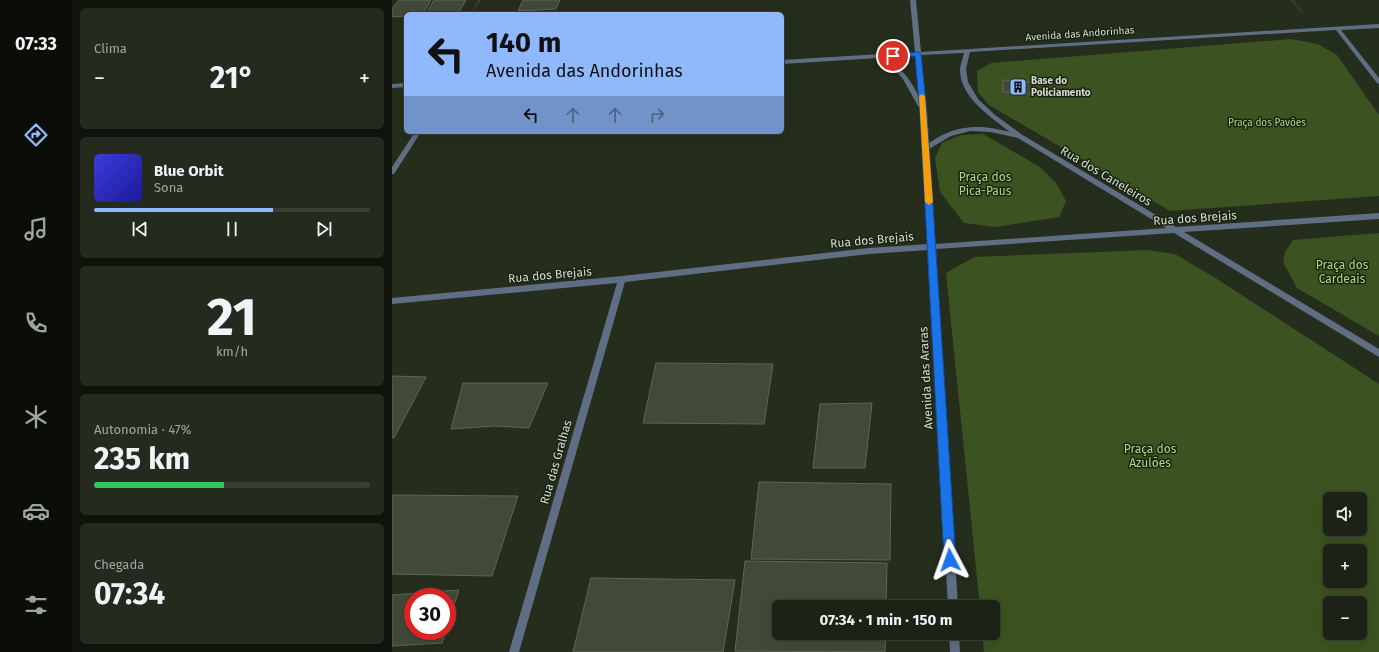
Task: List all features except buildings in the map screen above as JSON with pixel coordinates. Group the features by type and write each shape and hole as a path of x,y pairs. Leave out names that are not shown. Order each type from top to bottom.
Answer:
{"street":[{"name":"Avenida das Araras","path":"913,0 924,113 953,600"},
{"name":"Avenida das Andorinhas","path":"784,62 1379,26"},
{"path":"1337,28 1379,82"},
{"name":"Rua dos Caneleiros","path":"968,50 963,72 967,87 974,98 1019,136 1379,353"},
{"name":"Avenida das Araras","path":"880,57 897,67 906,76 924,113"},
{"path":"392,86 404,85"},
{"path":"926,148 941,136 968,128 989,130 1019,136"},
{"path":"392,172 417,134"},
{"name":"Rua dos Brejais","path":"392,301 622,279 861,252 1379,216"},
{"name":"Rua das Gralhas","path":"514,652 622,279"},
{"path":"954,640 955,652"}],"path":[{"path":"473,12 479,0"}],"green space":[{"name":"Praça dos Pavões","path":"1291,39 1318,44 1337,55 1379,115 1379,196 1170,211 989,105 978,92 977,71 991,63"},
{"name":"Praça dos Pica-Paus","path":"983,134 1040,167 1056,183 1066,201 1059,217 995,227 964,223 940,192 935,158 942,143 961,135"},
{"name":"Praça dos Cardeais","path":"1379,233 1379,336 1297,288 1283,262 1285,252 1293,240"},
{"name":"Praça dos Azulões","path":"1147,250 1175,254 1217,279 1379,384 1379,652 984,652 983,640 1000,640 1000,600 979,600 946,273 974,257"}],"slow traffic":[{"path":"922,96 929,202"}],"place":[{"name":"Base do Policiamento","path":"1018,87"}],"route":[{"path":"893,56 918,54 924,113 950,560"}]}
